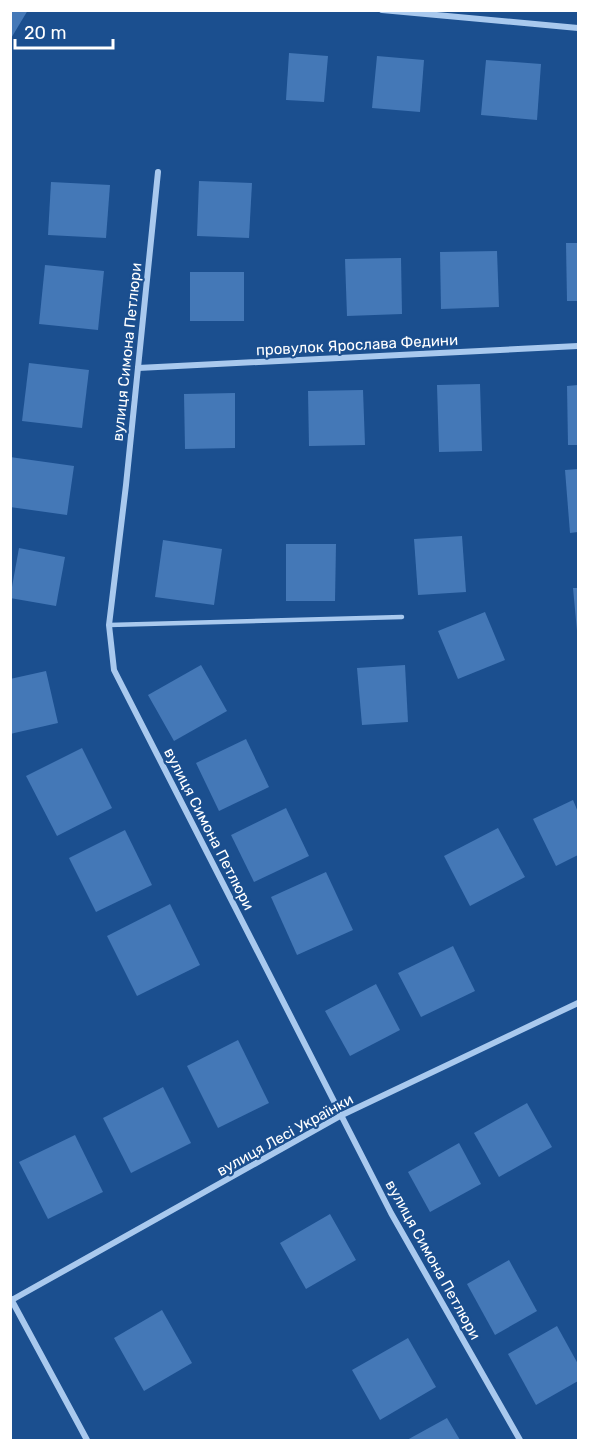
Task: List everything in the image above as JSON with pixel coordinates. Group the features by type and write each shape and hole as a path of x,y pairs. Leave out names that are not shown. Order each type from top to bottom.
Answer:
{"street":[{"path":"382,10 579,28"},
{"name":"вулиця Симона Петлюри","path":"158,172 126,485 109,625 114,670 391,1213 520,1440"},
{"name":"провулок Ярослава Федини","path":"138,368 579,345"},
{"name":"вулиця Лесі Українки","path":"11,1300 342,1115 579,1003"},
{"path":"11,1300 87,1440"}],"lane":[{"path":"109,625 402,617"}],"building":[{"path":"10,10 28,10 10,40"},
{"path":"289,53 328,56 324,102 286,100"},
{"path":"377,56 424,60 420,112 372,108"},
{"path":"486,60 541,64 537,120 481,115"},
{"path":"199,181 252,183 249,238 197,236"},
{"path":"51,182 110,185 106,238 48,235"},
{"path":"566,243 578,243 578,301 567,301"},
{"path":"497,251 499,307 441,309 440,252"},
{"path":"401,258 402,314 347,316 345,259"},
{"path":"45,265 104,271 98,330 39,324"},
{"path":"190,272 244,272 244,321 190,321"},
{"path":"29,363 89,370 82,428 22,421"},
{"path":"480,384 482,451 439,452 437,385"},
{"path":"578,385 578,445 568,445 567,386"},
{"path":"363,390 365,445 309,446 308,391"},
{"path":"235,393 235,448 185,449 184,394"},
{"path":"10,457 74,466 67,515 10,507"},
{"path":"578,469 578,532 570,533 565,470"},
{"path":"462,536 466,592 418,595 414,539"},
{"path":"163,540 222,549 214,605 155,597"},
{"path":"286,544 336,544 335,601 286,601"},
{"path":"19,548 65,557 56,606 10,598"},
{"path":"573,588 578,588 578,631 577,631"},
{"path":"485,612 505,660 458,679 438,631"},
{"path":"201,665 227,711 174,741 148,695"},
{"path":"405,665 408,722 362,725 357,668"},
{"path":"46,671 58,723 10,734 10,679"},
{"path":"246,739 269,787 219,811 196,763"},
{"path":"82,748 112,808 57,836 26,776"},
{"path":"573,800 578,812 578,855 556,866 533,819"},
{"path":"286,808 309,856 254,882 231,835"},
{"path":"498,828 525,877 470,906 444,856"},
{"path":"125,830 152,885 96,912 69,858"},
{"path":"326,872 353,930 297,955 271,897"},
{"path":"170,904 200,965 137,996 107,936"},
{"path":"453,946 475,991 421,1017 398,973"},
{"path":"376,984 400,1030 350,1056 325,1011"},
{"path":"238,1040 269,1103 218,1128 187,1066"},
{"path":"163,1087 191,1143 131,1173 103,1118"},
{"path":"527,1103 552,1147 499,1177 474,1133"},
{"path":"75,1135 103,1192 48,1219 19,1162"},
{"path":"459,1143 481,1184 430,1212 408,1172"},
{"path":"330,1214 356,1260 306,1289 280,1243"},
{"path":"509,1260 537,1311 495,1335 467,1284"},
{"path":"162,1310 192,1363 144,1391 114,1338"},
{"path":"557,1326 578,1364 578,1381 536,1405 508,1354"},
{"path":"408,1338 436,1387 380,1420 352,1370"},
{"path":"447,1418 460,1440 407,1440"}]}
